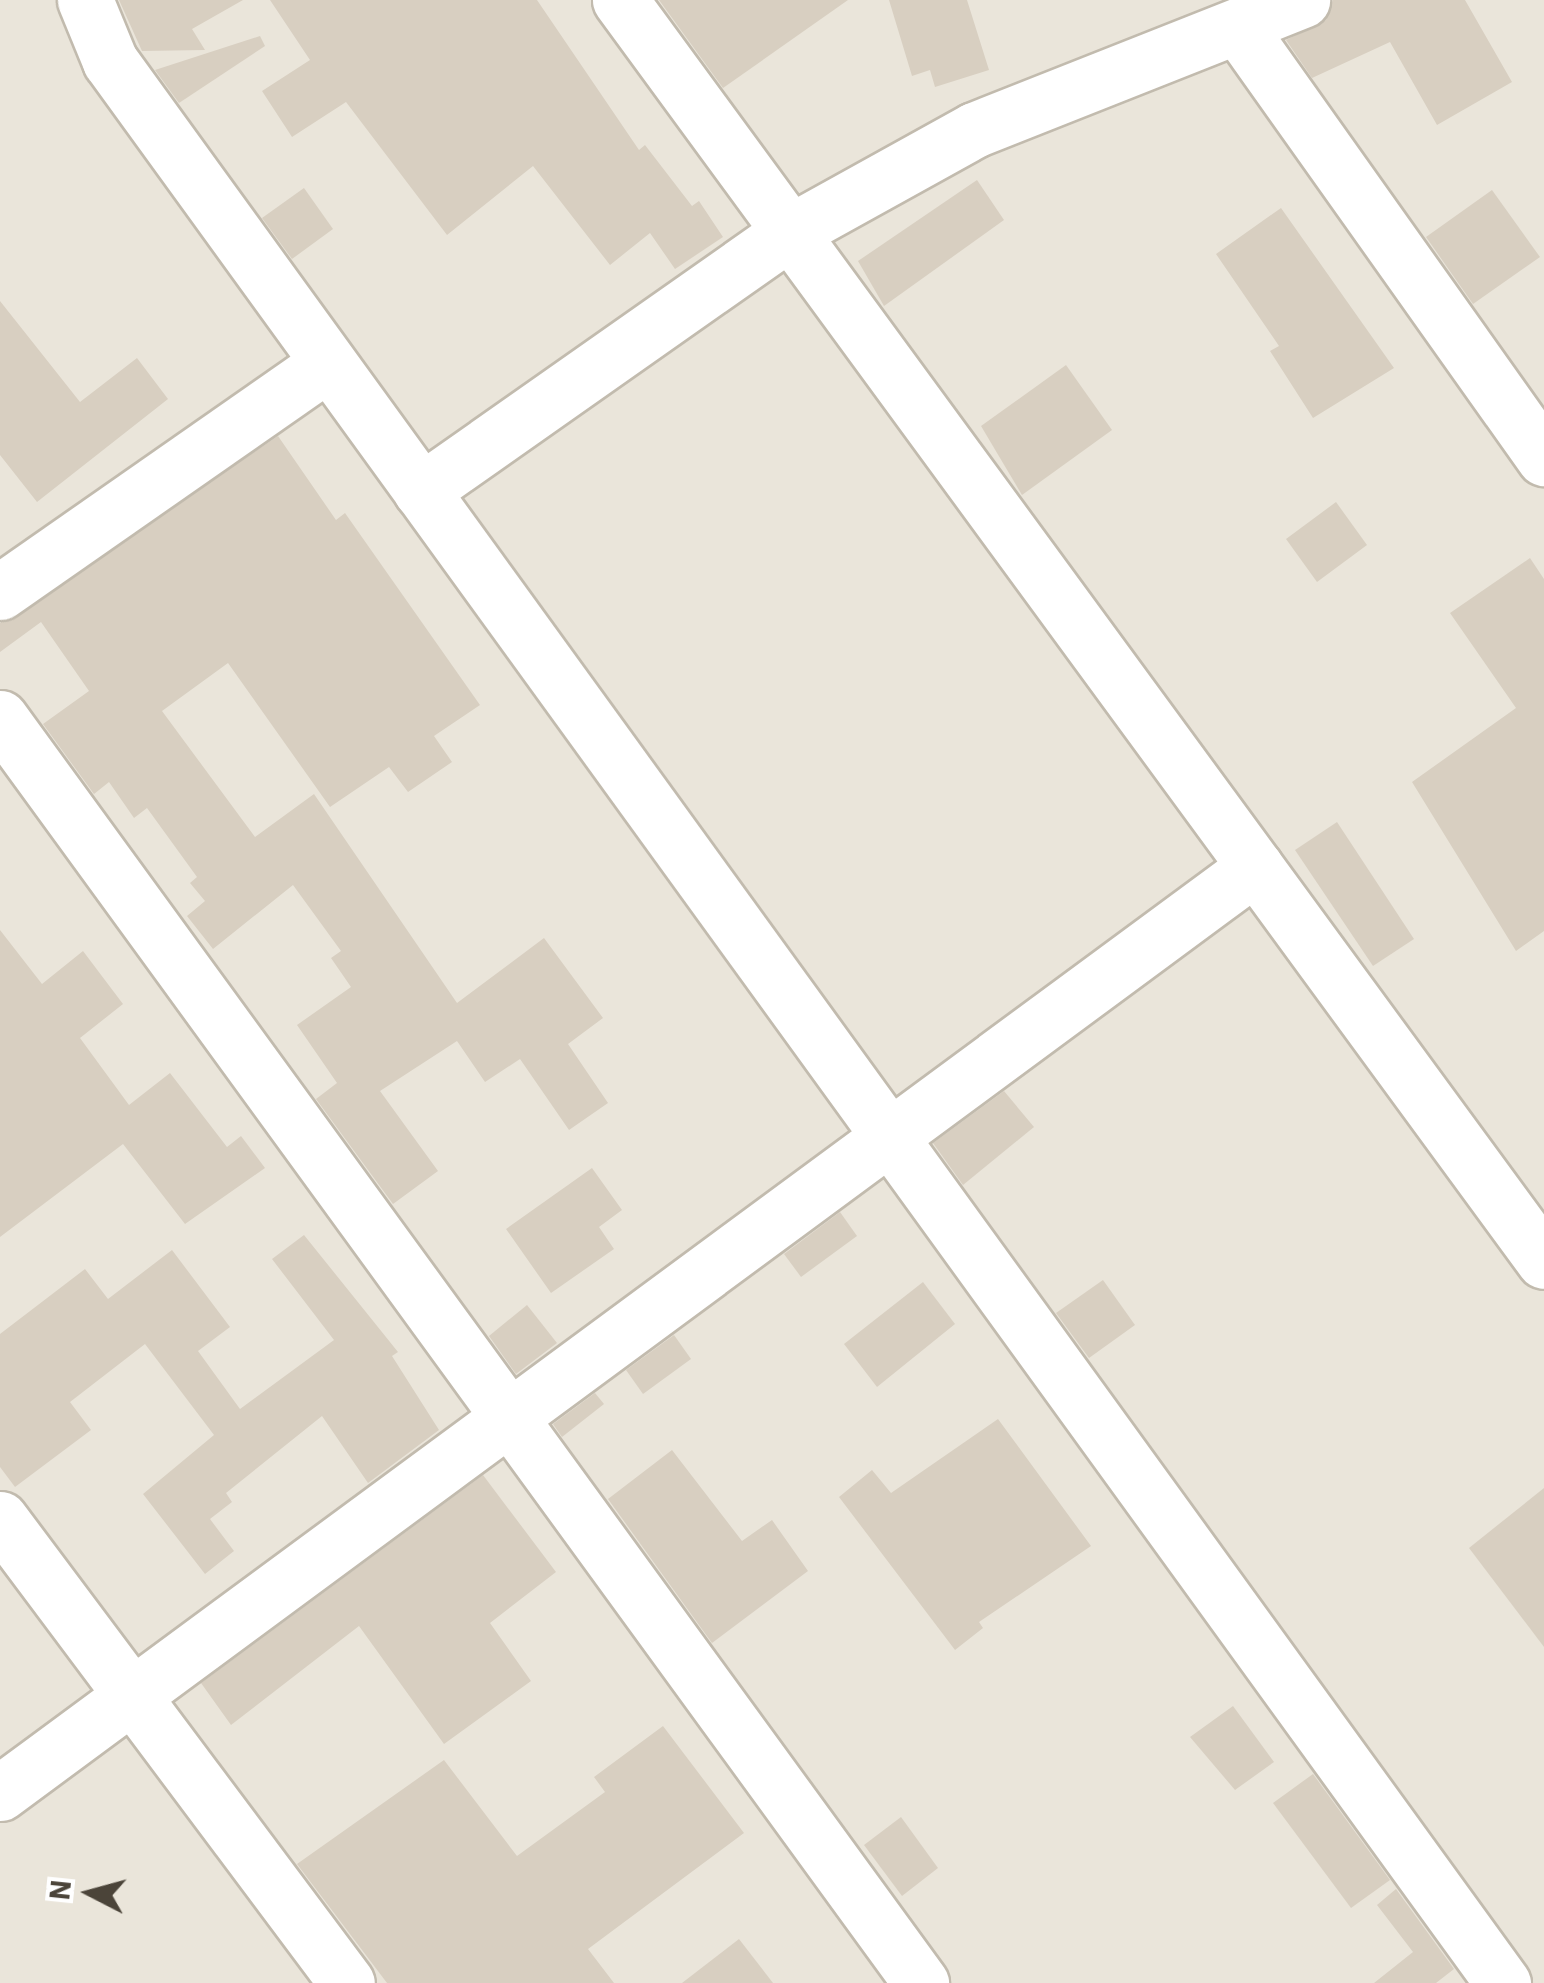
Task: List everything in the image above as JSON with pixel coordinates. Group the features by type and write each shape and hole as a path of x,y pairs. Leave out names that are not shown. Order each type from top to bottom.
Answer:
{"street":[{"path":"85,0 110,62 1503,1983"},
{"path":"620,0 1544,1261"},
{"path":"421,490 790,232 974,130 1241,31 1302,0"},
{"path":"1241,31 1544,458"},
{"path":"0,592 328,363"},
{"path":"0,718 512,1415 921,1983"},
{"path":"0,1793 1255,867"},
{"path":"0,1519 347,1983"}],"shaded area":[{"path":"0,0 1544,0 1544,1983 0,1983"}],"building":[{"path":"119,0 243,0 192,29 205,50 142,51"},
{"path":"270,0 537,0 639,150 645,145 692,206 699,201 723,237 675,269 650,233 610,265 533,166 447,235 346,102 292,137 262,91 310,60"},
{"path":"659,0 848,0 723,88"},
{"path":"889,0 967,0 989,70 935,87 930,70 912,76"},
{"path":"1333,0 1465,0 1512,82 1437,125 1390,42 1312,78 1286,40 1326,20"},
{"path":"260,36 265,46 179,103 155,70"},
{"path":"977,180 1004,220 884,306 858,261"},
{"path":"304,188 333,229 292,259 262,218"},
{"path":"1492,190 1540,257 1473,304 1426,237"},
{"path":"1281,208 1394,368 1313,418 1270,351 1279,346 1216,254"},
{"path":"0,301 80,402 137,358 168,399 37,502 0,455"},
{"path":"1066,365 1112,430 1022,495 981,426"},
{"path":"278,436 336,520 345,513 480,705 434,736 452,762 408,792 389,767 330,807 228,663 162,711 255,837 314,794 457,1003 544,938 603,1018 568,1044 608,1103 569,1130 520,1059 485,1082 457,1041 380,1091 438,1171 393,1204 316,1099 337,1083 297,1025 351,987 331,958 341,951 293,885 213,949 187,916 205,901 190,883 197,877 147,808 134,818 109,782 94,794 43,724 89,691 41,622 0,652 0,623"},
{"path":"1336,502 1367,545 1317,582 1286,539"},
{"path":"1530,558 1544,579 1544,931 1516,951 1412,782 1516,708 1450,613"},
{"path":"1337,822 1414,939 1373,966 1295,850"},
{"path":"0,930 42,984 83,951 123,1004 80,1038 129,1105 170,1073 227,1147 241,1136 265,1168 185,1224 123,1144 0,1237"},
{"path":"1004,1091 1034,1127 963,1185 933,1143"},
{"path":"592,1168 622,1210 599,1227 614,1249 551,1293 506,1229"},
{"path":"840,1212 857,1236 801,1277 784,1254"},
{"path":"304,1235 398,1352 392,1356 439,1430 368,1483 322,1416 226,1493 232,1502 210,1519 234,1551 205,1574 143,1494 214,1435 145,1344 70,1402 91,1430 15,1487 0,1467 0,1334 85,1269 108,1299 172,1250 230,1327 198,1351 240,1409 334,1340 272,1259"},
{"path":"1103,1280 1135,1325 1089,1358 1056,1313"},
{"path":"923,1282 955,1324 877,1387 844,1344"},
{"path":"527,1305 557,1343 516,1374 489,1336"},
{"path":"674,1335 691,1359 643,1394 626,1370"},
{"path":"595,1393 604,1404 562,1437 553,1424"},
{"path":"998,1419 1091,1546 979,1622 983,1628 955,1650 839,1497 872,1470 891,1493"},
{"path":"672,1450 742,1541 772,1520 808,1571 712,1643 608,1499"},
{"path":"483,1475 556,1572 490,1623 531,1681 444,1744 359,1626 231,1725 201,1683"},
{"path":"1544,1488 1544,1647 1469,1548"},
{"path":"1233,1706 1274,1762 1235,1790 1190,1737"},
{"path":"663,1726 744,1833 588,1949 614,1983 387,1983 297,1864 444,1760 517,1856 605,1792 594,1777"},
{"path":"1313,1774 1390,1880 1351,1908 1273,1803"},
{"path":"901,1817 938,1868 902,1896 864,1845"},
{"path":"1396,1889 1454,1969 1436,1983 1374,1983 1413,1952 1377,1905"},
{"path":"739,1939 773,1983 682,1983"}]}
